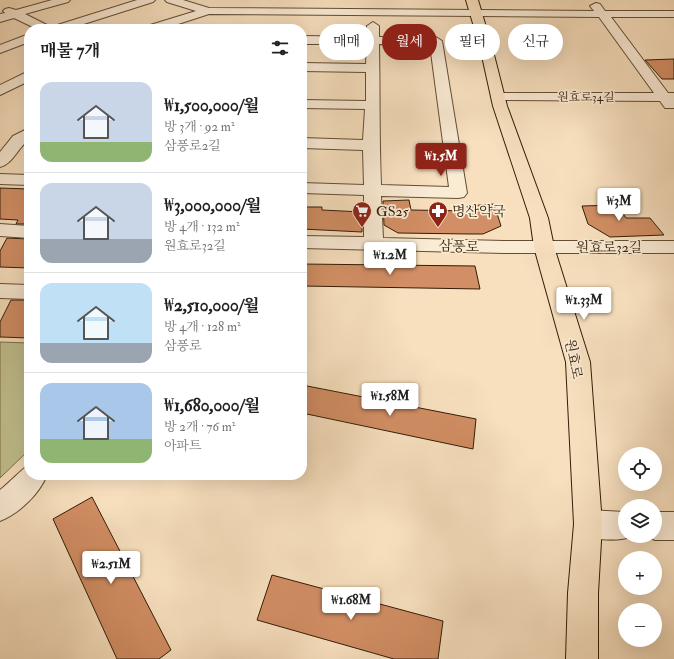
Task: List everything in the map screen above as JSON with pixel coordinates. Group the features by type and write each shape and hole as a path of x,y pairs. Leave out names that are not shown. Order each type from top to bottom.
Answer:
{"main road":[{"name":"원효로","path":"474,7 486,47 498,97 539,218 544,247 578,362 588,524 583,593 582,659"}],"street":[{"path":"0,18 64,0"},
{"path":"72,24 149,0"},
{"path":"171,0 208,10 374,12 474,7 602,14 674,14"},
{"path":"592,0 669,97 674,110"},
{"path":"0,7 35,24"},
{"path":"166,24 208,10"},
{"path":"373,24 374,12"},
{"path":"0,49 24,40"},
{"path":"307,40 319,40"},
{"path":"307,188 458,193 436,41 374,40"},
{"path":"373,60 371,145 374,244"},
{"path":"307,67 374,68"},
{"path":"0,91 24,78"},
{"name":"원효로34길","path":"498,97 669,97"},
{"path":"307,104 373,104"},
{"path":"0,162 19,139 24,136"},
{"path":"307,143 371,145"},
{"path":"0,179 24,180"},
{"path":"0,230 24,232"},
{"name":"삼풍로","path":"307,242 544,247"},
{"name":"원효로32길","path":"544,247 674,247"},
{"path":"0,291 24,292"},
{"path":"0,508 30,480"},
{"path":"588,524 618,526"},
{"path":"662,526 674,526"}],"shaded area":[{"path":"0,342 24,343 24,455 0,478"}],"building":[{"path":"674,59 674,79 662,79 645,60"},
{"path":"0,188 24,189 24,224 16,224 18,220 0,219"},
{"path":"409,200 411,210 469,211 467,206 494,204 501,226 483,234 469,234 398,233 384,225 383,201"},
{"path":"617,205 626,218 650,218 664,235 610,237 588,224 582,206"},
{"path":"307,207 322,207 322,210 362,212 362,232 307,229"},
{"path":"7,238 24,239 24,268 0,267 0,251"},
{"path":"307,264 475,266 480,289 307,286"},
{"path":"11,300 24,300 24,338 0,337 0,322"},
{"path":"307,386 476,419 473,449 307,414"},
{"path":"92,497 171,650 159,659 117,659 53,519"},
{"path":"272,575 443,621 438,659 394,659 257,620"}],"place":[{"name":"GS25","path":"362,228"},
{"name":"명산약국","path":"438,228"}]}
